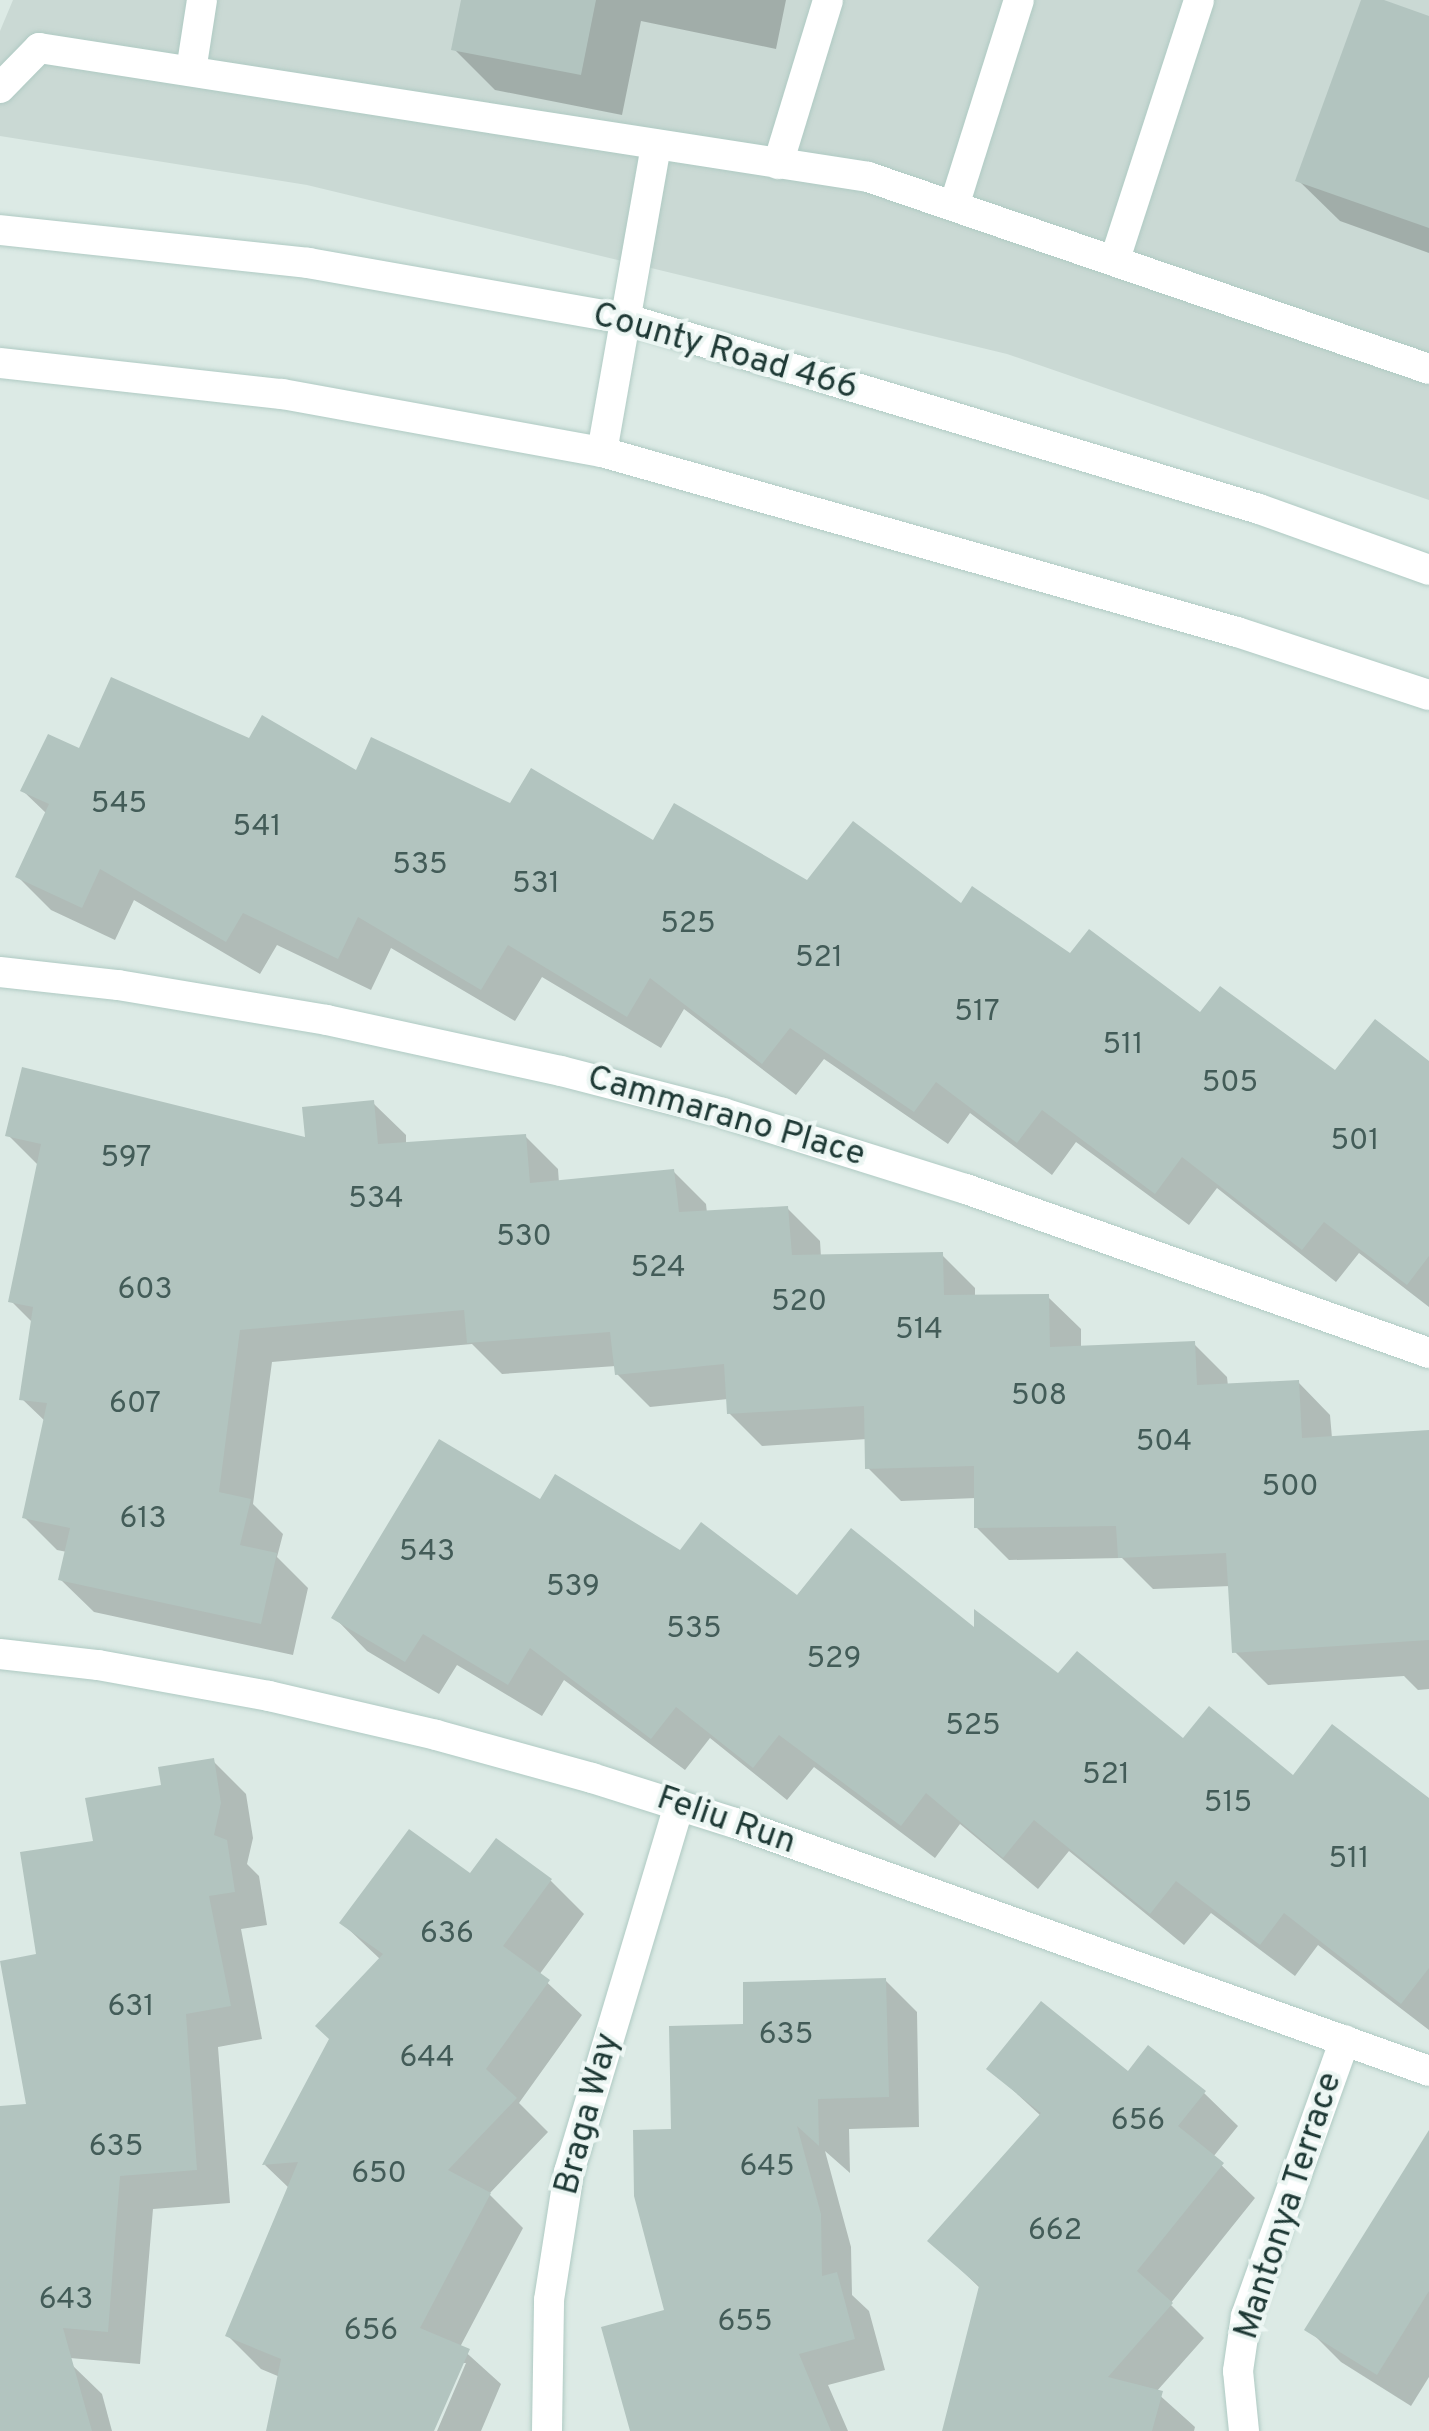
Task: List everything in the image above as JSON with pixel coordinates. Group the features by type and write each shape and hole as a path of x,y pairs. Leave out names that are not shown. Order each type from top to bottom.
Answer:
{"street":[{"path":"191,72 202,0"},
{"path":"778,164 828,0"},
{"path":"954,206 1019,0"},
{"path":"1115,259 1198,0"},
{"path":"0,88 38,48 868,177 1429,369"},
{"path":"602,452 656,144"},
{"name":"County Road 466","path":"0,230 308,262 627,319 1259,509 1429,570"},
{"path":"0,363 282,394 602,452 1237,632 1429,695"},
{"name":"Cammarano Place","path":"0,972 99,982 328,1020 561,1071 724,1113 966,1189 1429,1353"},
{"name":"Feliu Run","path":"0,1654 138,1672 354,1715 679,1805 1429,2071"},
{"name":"Braga Way","path":"548,2431 549,2300 569,2172 679,1805"},
{"name":"Mantonya Terrace","path":"1244,2431 1238,2371 1246,2316 1344,2040"}],"shaded area":[{"path":"13,0 1429,0 1429,500 1007,354 307,185 0,136 0,31"}],"building":[{"path":"461,0 596,0 581,75 451,50"},
{"path":"1361,0 1384,0 1429,16 1429,228 1295,181"},
{"path":"111,677 249,738 262,715 356,770 371,737 510,803 531,768 653,840 674,803 807,880 853,821 961,903 972,886 1070,953 1089,929 1200,1012 1220,986 1335,1070 1375,1019 1429,1061 1429,1256 1407,1285 1324,1222 1302,1250 1182,1157 1155,1194 1042,1110 1017,1143 936,1082 914,1112 790,1028 762,1064 650,978 627,1017 508,945 481,990 358,917 338,959 243,913 226,942 100,869 82,908 15,877 49,804 20,791 48,734 79,748"},
{"path":"22,1067 305,1137 302,1107 374,1100 378,1144 526,1134 530,1183 674,1169 679,1212 788,1206 792,1255 943,1252 944,1295 1049,1294 1050,1347 1195,1341 1197,1385 1299,1380 1302,1438 1429,1430 1429,1640 1232,1653 1226,1553 1118,1558 1116,1526 974,1528 974,1466 865,1469 864,1406 727,1414 724,1364 615,1375 610,1332 467,1343 464,1310 240,1330 219,1492 251,1499 240,1545 277,1553 261,1624 58,1580 70,1528 22,1518 47,1403 19,1400 33,1307 8,1302 41,1144 5,1136"},
{"path":"439,1439 540,1499 555,1474 680,1550 701,1522 797,1595 851,1528 974,1627 974,1609 1058,1673 1077,1651 1183,1738 1209,1706 1293,1775 1332,1724 1429,1798 1429,1968 1401,2004 1284,1913 1260,1945 1176,1881 1150,1914 1034,1820 1003,1858 926,1793 901,1826 779,1735 753,1768 676,1707 651,1739 530,1648 508,1685 423,1634 405,1662 331,1618"},
{"path":"214,1758 221,1803 214,1835 227,1840 235,1892 209,1896 231,2006 186,2014 197,2170 120,2176 108,2332 63,2328 92,2431 0,2431 0,2106 26,2104 0,1961 36,1954 20,1852 93,1841 85,1798 161,1785 158,1767"},
{"path":"409,1829 470,1873 496,1838 552,1879 503,1946 550,1980 486,2069 517,2098 448,2170 491,2193 420,2328 470,2349 434,2431 266,2431 281,2359 225,2336 298,2162 262,2165 329,2039 315,2026 383,1954 339,1923"},
{"path":"886,1978 889,2097 818,2099 819,2146 797,2126 821,2214 822,2276 837,2272 855,2339 799,2354 831,2431 630,2431 601,2327 664,2310 634,2196 633,2130 671,2129 669,2026 743,2024 743,1982"},
{"path":"1041,2001 1128,2071 1148,2045 1206,2091 1178,2126 1224,2163 1137,2271 1173,2303 1108,2377 1163,2391 1152,2431 942,2431 979,2286 927,2241 1041,2113 986,2069"},
{"path":"1429,2130 1429,2291 1377,2375 1304,2330"}]}
